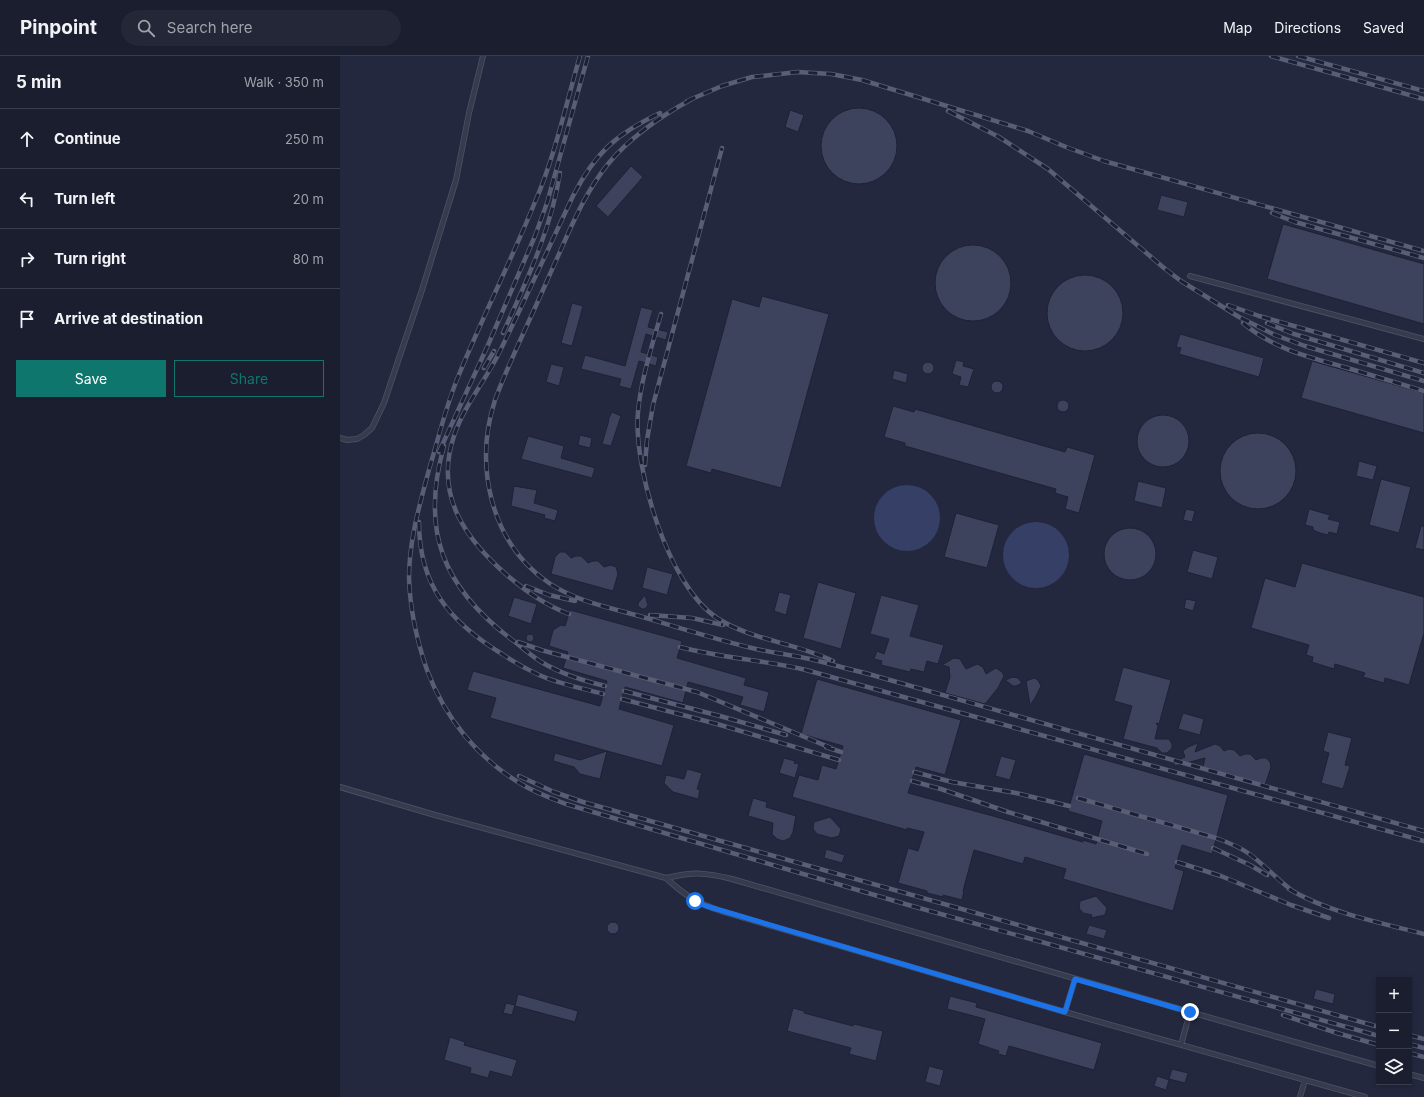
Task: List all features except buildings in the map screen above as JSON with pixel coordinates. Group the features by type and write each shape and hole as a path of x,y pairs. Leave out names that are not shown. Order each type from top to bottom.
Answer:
{"lane":[{"path":"340,438 347,440 357,439 364,435 372,428 384,403 420,298 456,180 470,106 483,56"},
{"path":"1190,276 1424,339"},
{"path":"340,787 435,815 666,878 685,895 706,906 1065,1012 1365,1097"},
{"path":"666,878 690,873 726,877 1376,1065"},
{"path":"1065,1012 1075,979"},
{"path":"1181,1045 1190,1012"},
{"path":"1412,1075 1424,1078"},
{"path":"1300,1097 1305,1080"}],"water":[{"path":"900,485 914,485 926,490 935,499 940,511 938,531 931,542 914,551 900,551 888,546 879,537 874,525 874,511 879,499 888,490"},
{"path":"1029,522 1043,522 1055,527 1064,536 1069,548 1067,568 1060,579 1043,588 1029,588 1017,583 1008,574 1003,562 1003,548 1008,536 1017,527"}],"railway":[{"path":"580,56 554,148 542,184 526,224 467,355 450,399 426,480 413,536 409,564 409,578 412,613 420,648 434,688 453,721 465,736 478,750 507,775 533,790 566,804 912,906 1376,1035"},
{"path":"439,452 488,345 535,236 547,203 588,56"},
{"path":"1271,56 1424,99"},
{"path":"1298,56 1424,91"},
{"path":"687,101 722,86 752,77 798,72 831,74 862,80 1028,131 1104,161 1424,251"},
{"path":"692,99 669,112 626,144 608,164 590,189 569,231 495,400 489,425 486,450 487,476 492,501 500,525 513,547 529,566 560,590 595,604 742,645 810,659 865,673 1424,831"},
{"path":"948,111 999,137 1048,169 1164,268 1181,281 1239,317 1275,335 1305,346 1424,381"},
{"path":"569,614 537,598 522,587 508,576 479,547 457,514 451,496 448,478 449,457 458,425 501,349 581,181 608,146 631,129 660,113"},
{"path":"645,465 647,440 653,405 722,148"},
{"path":"503,333 537,255 551,215 560,173"},
{"path":"1272,213 1295,222 1424,258"},
{"path":"1228,305 1259,316 1424,363"},
{"path":"661,314 647,363 639,400 638,435 641,463 648,493 657,524 669,553 683,580 699,602 717,618 759,637 804,650 833,661"},
{"path":"1243,323 1254,332 1291,351 1424,391"},
{"path":"1267,323 1294,334 1424,373"},
{"path":"484,368 494,351"},
{"path":"444,446 437,477 435,505 437,531 443,555 454,577 468,599 511,639 543,663 565,674 605,686"},
{"path":"419,522 420,545 425,565 432,583 441,600 467,629 484,642 534,673 554,681 603,694"},
{"path":"526,586 549,595 575,601"},
{"path":"650,615 692,618 723,625"},
{"path":"518,642 541,650 697,692 831,748"},
{"path":"680,647 711,654 806,670 1424,841"},
{"path":"624,691 786,735"},
{"path":"622,699 717,724 839,760"},
{"path":"826,747 841,752"},
{"path":"914,772 952,782 1016,793 1069,806"},
{"path":"519,776 554,792 583,802 1376,1026"},
{"path":"912,781 1147,854"},
{"path":"1078,798 1232,844 1254,857 1294,892"},
{"path":"1213,848 1250,865 1267,875"},
{"path":"1177,862 1221,876 1291,905 1329,918"},
{"path":"1289,889 1304,897 1337,910 1372,921 1424,934"},
{"path":"1283,1015 1376,1044"},
{"path":"1412,1036 1424,1039"},
{"path":"1412,1045 1424,1048"},
{"path":"1412,1054 1424,1057"}],"route":[{"path":"695,901 706,906 791,932 1065,1012 1075,979 1190,1012"}]}
